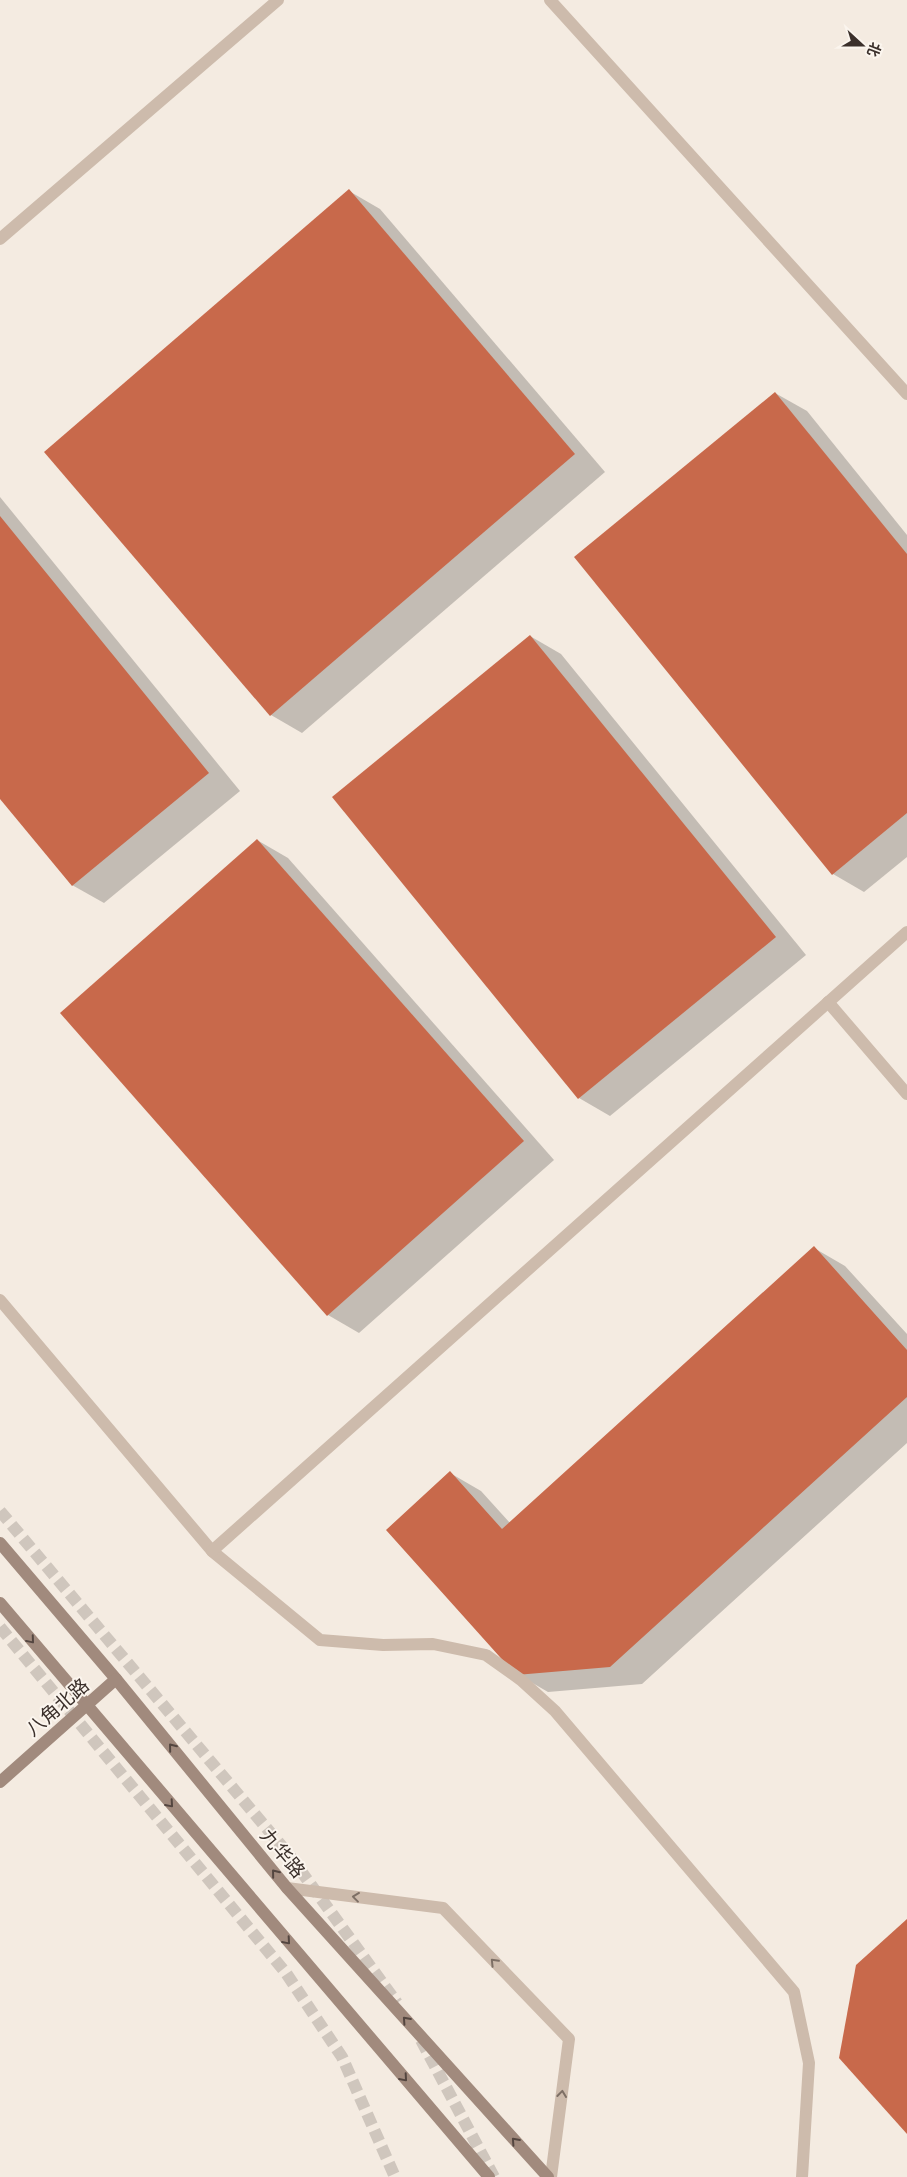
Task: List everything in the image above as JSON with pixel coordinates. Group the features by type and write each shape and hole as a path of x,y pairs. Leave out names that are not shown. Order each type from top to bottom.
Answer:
{"street":[{"path":"0,239 278,0"},
{"path":"550,0 907,394"},
{"path":"212,1551 907,932"},
{"path":"828,1002 907,1094"},
{"path":"0,1300 212,1551 320,1640 383,1644 432,1644 486,1655 521,1680 555,1710 794,1992 809,2063 802,2177"},
{"name":"九华路","path":"0,1543 116,1679 287,1888 550,2177"},
{"path":"0,1603 489,2177"},
{"name":"八角北路","path":"0,1782 116,1679"},
{"path":"287,1888 443,1908 569,2039 550,2177"}],"building":[{"path":"349,189 575,454 270,716 44,452"},
{"path":"775,392 907,554 907,813 832,875 574,557"},
{"path":"0,516 209,773 72,886 0,799"},
{"path":"530,635 776,937 578,1099 332,797"},
{"path":"257,839 524,1141 327,1316 60,1013"},
{"path":"814,1246 907,1350 907,1397 610,1667 516,1675 386,1530 450,1471 502,1529"},
{"path":"907,1919 907,2134 839,2058 856,1965"}],"tunnel":[{"path":"0,1511 290,1856 397,2003"},
{"path":"0,1627 286,1973 342,2057 395,2177"},
{"path":"421,2040 494,2177"}]}
